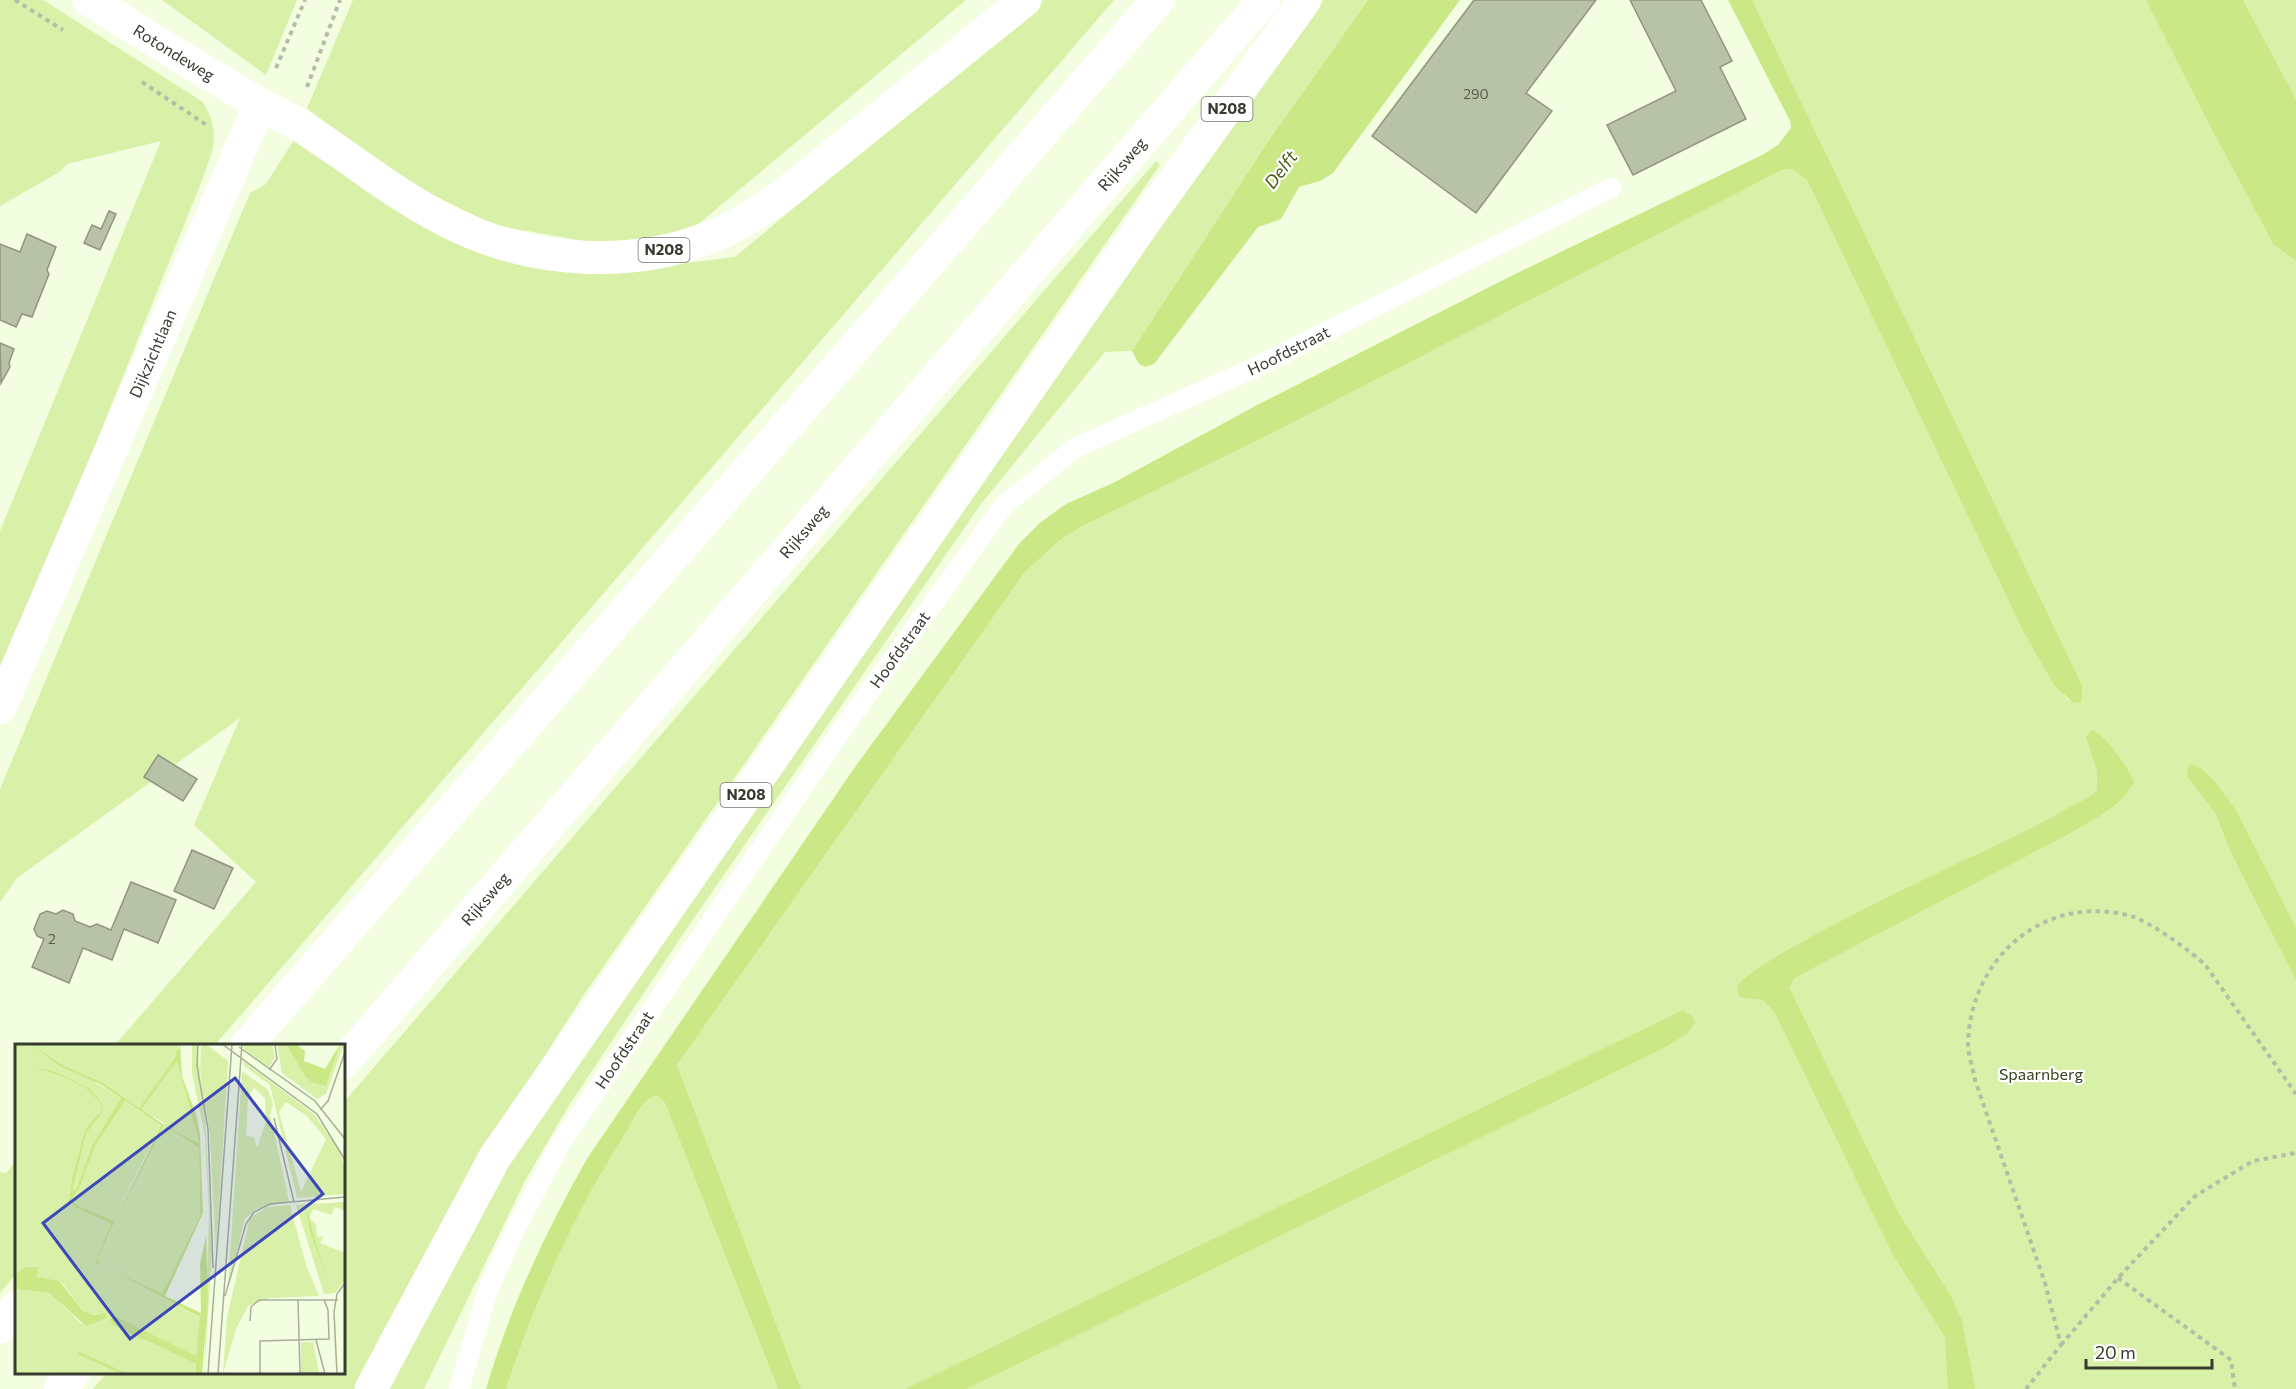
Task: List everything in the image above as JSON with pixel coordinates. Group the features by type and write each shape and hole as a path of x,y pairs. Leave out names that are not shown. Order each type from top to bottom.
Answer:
{"main road":[{"name":"Rotondeweg","path":"89,0 260,104"},
{"name":"N208","path":"260,104 294,122 457,226 509,246 537,252 565,256 629,256 667,250 713,236 758,213 791,189 1025,0"},
{"path":"248,1044 1158,0"},
{"name":"Rijksweg","path":"345,1061 1264,0"},
{"name":"N208","path":"371,1389 495,1157 1148,217 1305,0"},
{"name":"Dijkzichtlaan","path":"0,708 260,104"},
{"path":"0,1327 15,1309"},
{"path":"60,1389 72,1374"}],"lane":[{"name":"Hoofdstraat","path":"459,1389 488,1290 516,1228 560,1144 841,731 1004,505 1075,448 1254,368 1611,188"}],"path":[{"path":"260,104 305,0"},
{"path":"2061,1345 2045,1283 1975,1080 1968,1047 1970,1020 1977,997 1987,971 1997,957 2025,933 2048,921 2090,912 2136,918 2193,953 2206,966 2296,1094"},
{"path":"2026,1389 2118,1278 2189,1202 2209,1186 2253,1161 2296,1153"},
{"path":"2118,1278 2231,1360 2235,1389"}],"green space":[{"path":"0,0 43,0 203,102 212,124 214,142 201,183 0,681 0,531 161,141 67,164 61,171 0,206"},
{"path":"162,0 297,0 266,75"},
{"path":"353,0 966,0 690,231 606,245 494,225 390,174 307,108"},
{"path":"1043,0 1114,0 216,1044 116,1044 256,882 194,825 240,718 17,878 0,902 0,789 250,193 266,184 294,140 403,211 646,268 735,257"},
{"path":"1323,0 1368,0 1267,143 1132,351 1105,352 981,504 683,934 566,1110 525,1181 424,1389 384,1389 504,1165 1282,51"},
{"name":"Spaarnberg","path":"1752,0 2146,0 2273,244 2296,261 2296,1389 966,1389 1668,1046 1687,1034 1682,1010 905,1389 801,1389 677,1065 1025,572 1060,540 1082,526 1782,170 1792,169 1807,180 2022,629 2066,698 2073,703 2081,701 2083,687"},
{"path":"2243,0 2296,0 2296,99"},
{"path":"1156,161 1160,165 581,999 485,1150 356,1389 93,1389 106,1374 345,1374 345,1101"},
{"path":"656,1095 665,1103 778,1389 506,1389 529,1323 572,1228 633,1119 641,1107"},
{"path":"15,1162 15,1275 0,1293 0,1172 6,1173"}],"water":[{"name":"Delft","path":"1368,0 1460,0 1333,173 1320,181 1299,187 1281,219 1258,227 1154,364 1145,367 1139,364 1132,351 1267,143"},
{"path":"1728,0 1752,0 2083,687 2081,702 2073,703 2054,685 2022,629 1807,180 1792,169 1782,170 1266,436 1082,526 1060,540 1025,572 677,1065 801,1389 778,1389 665,1103 656,1095 650,1098 637,1113 572,1228 529,1323 506,1389 486,1389 506,1329 530,1270 588,1157 855,767 1019,544 1041,522 1066,504 1113,483 1261,403 1511,276 1762,155 1778,145 1791,128 1790,121"},
{"path":"2146,0 2243,0 2296,99 2296,261 2273,244"},
{"path":"2092,730 2109,744 2122,760 2134,781 2122,799 2093,820 2063,837 1794,978 1789,987 1899,1214 1951,1296 1962,1321 1975,1389 1948,1389 1945,1337 1892,1253 1774,1011 1763,1000 1739,997 1737,988 1750,974 1821,931 2026,831 2091,796 2097,790 2097,771 2086,737"},
{"path":"2191,764 2202,769 2216,783 2237,812 2296,928 2296,980 2231,853 2216,814 2188,777 2187,769"},
{"path":"1682,1010 1693,1017 1695,1022 1687,1034 1668,1046 1051,1348 966,1389 905,1389"}],"building":[{"path":"1474,0 1596,0 1526,93 1552,111 1476,213 1372,136"},
{"path":"1630,0 1701,0 1732,61 1720,67 1746,119 1633,175 1607,125 1676,91"},
{"path":"109,211 116,214 100,250 84,243 92,225 101,229"},
{"path":"27,234 56,247 47,270 49,274 32,317 22,314 16,327 0,320 0,244 20,252"},
{"path":"0,343 14,349 9,363 10,367 1,383"},
{"path":"158,755 197,779 183,801 144,777"},
{"path":"192,850 233,868 214,909 174,891"},
{"path":"131,882 176,900 158,943 124,929 112,960 83,948 69,983 32,967 44,939 37,936 34,929 40,914 47,911 56,914 63,910 73,914 75,921 90,927 97,924 111,930"}]}
